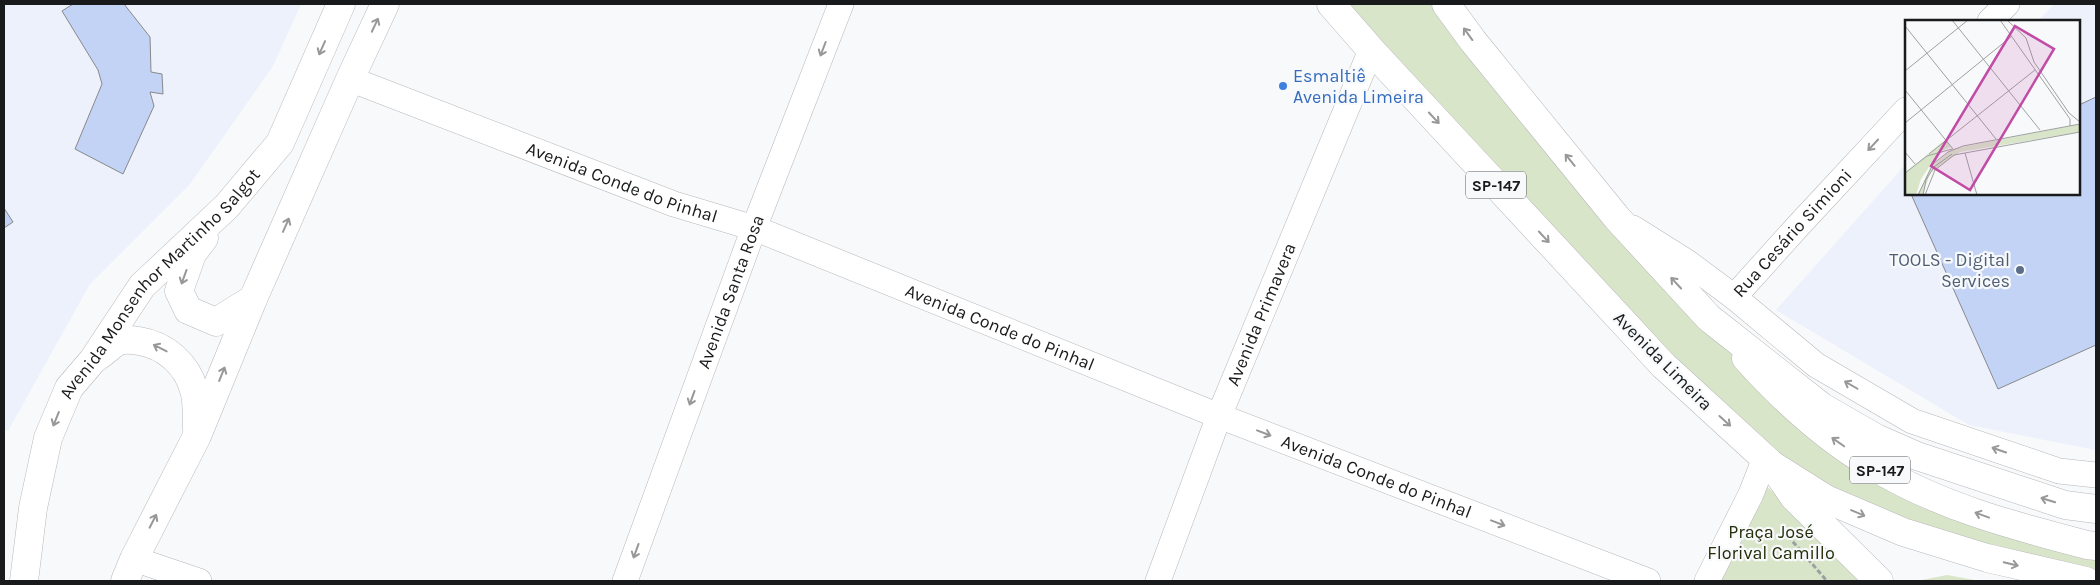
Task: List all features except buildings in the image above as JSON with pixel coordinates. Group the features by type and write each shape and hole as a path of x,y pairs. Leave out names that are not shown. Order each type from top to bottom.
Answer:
{"main road":[{"name":"Avenida Monsenhor Martinho Salgot","path":"24,581 33,508 48,438 69,388 93,360 142,286 227,206 280,143 341,4"},
{"path":"129,570 197,436 253,299 385,4"},
{"name":"Avenida Limeira","path":"1331,4 1371,50 1662,365 1769,462 1826,499 1903,532 1987,558 2086,581"},
{"name":"SP-147","path":"1446,4 1473,41 1617,218 1791,405 1827,434 1873,466 1924,493 2013,526 2096,546"},
{"path":"227,206 192,254 179,291 188,310 216,322 253,299"},
{"path":"1709,318 1822,408 1876,438 1916,456 2016,490 2064,505 2096,509"},
{"path":"93,360 120,341 148,342 161,347 173,355 185,371 194,390 197,436"},
{"path":"1769,462 1794,497 1879,581"}],"street":[{"name":"Avenida Santa Rosa","path":"625,581 754,228 840,4"},
{"path":"1991,20 2007,4"},
{"name":"Avenida Primavera","path":"1158,581 1219,416 1371,50"},
{"name":"Avenida Conde do Pinhal","path":"350,79 674,204 754,228 1219,416 1648,581"},
{"name":"Rua Cesário Simioni","path":"1617,218 1687,262 1734,297 1905,111"},
{"path":"1734,297 1816,365 1912,421 2059,471 2096,475"},
{"path":"1708,581 1769,462"},
{"path":"129,570 199,581"}],"path":[{"path":"1783,530 1827,581"}],"shaded area":[{"path":"4,4 301,4 273,66 190,184 90,284 8,431 4,429"},
{"path":"2054,4 2096,4 2096,450 1969,425 1776,310 1905,165 1905,195 2080,195 2080,20 2039,20"}],"green space":[{"path":"1331,4 1446,4 1617,218 1873,466 2096,546 2096,581 1987,558 1772,465"},
{"name":"Praça José Florival Camillo","path":"1765,485 1878,581 1708,581"},
{"path":"1947,575 1980,581 1917,581"}],"place":[{"name":"Esmaltiê Avenida Limeira","path":"1283,86"},
{"name":"TOOLS - Digital Services","path":"2020,270"}]}
